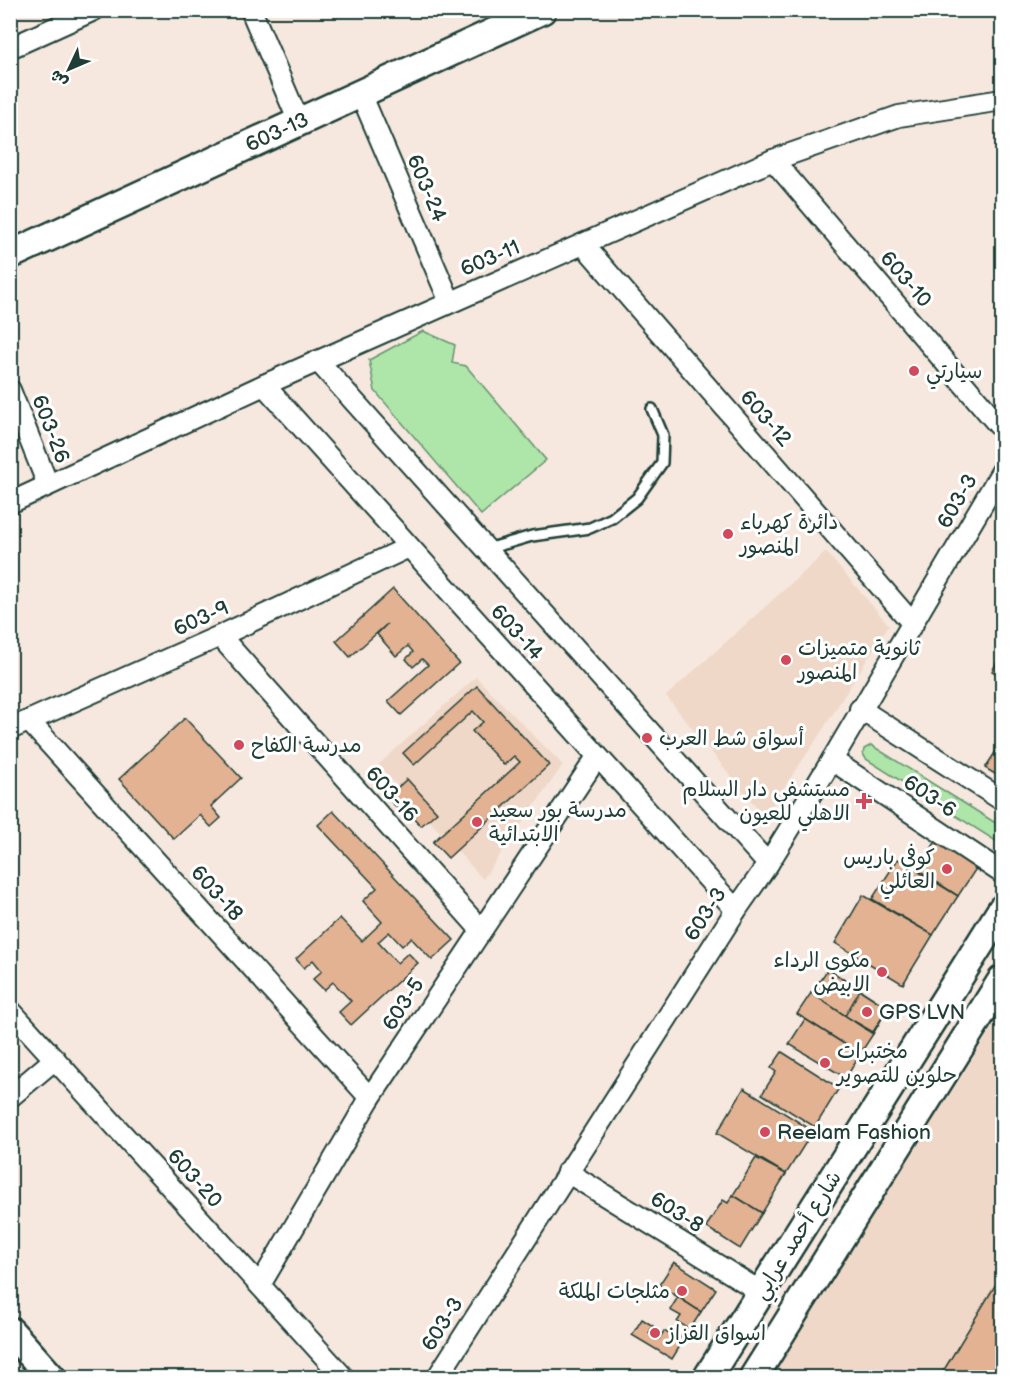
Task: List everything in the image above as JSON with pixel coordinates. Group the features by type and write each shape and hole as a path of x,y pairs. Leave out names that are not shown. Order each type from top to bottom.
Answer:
{"main road":[{"name":"603-13","path":"10,255 542,10"},
{"name":"شارع أحمد عرابي","path":"707,1377 1002,909"},
{"name":"شارع أحمد عرابي","path":"753,1377 1002,980"},
{"path":"10,1331 52,1377"}],"street":[{"path":"10,48 94,10"},
{"path":"251,10 299,122"},
{"name":"603-24","path":"361,94 450,302"},
{"name":"603-11","path":"10,503 264,385 773,160 899,116 1002,100"},
{"name":"603-10","path":"773,160 1002,429"},
{"name":"603-12","path":"583,244 913,624"},
{"name":"603-14","path":"318,361 768,864"},
{"name":"603-14","path":"264,385 736,910"},
{"name":"603-26","path":"10,390 48,485"},
{"name":"603-3","path":"436,1377 736,910 768,864 913,624 1002,471"},
{"name":"603-9","path":"10,729 220,636 409,547"},
{"name":"603-16","path":"220,636 480,930"},
{"name":"603-6","path":"860,709 1002,800"},
{"name":"603-18","path":"29,721 370,1098"},
{"name":"603-5","path":"260,1286 370,1098 597,757"},
{"name":"603-6","path":"832,760 1002,873"},
{"name":"603-20","path":"10,1010 344,1377"},
{"path":"10,1097 55,1059"},
{"name":"603-8","path":"567,1172 761,1292"}],"lane":[{"path":"487,549 532,536 590,528 612,518 637,498 662,463 663,435 652,409"}],"shaded area":[{"name":"ثانوية متميزات المنصور","path":"826,552 889,625 764,817 666,696"},
{"name":"مدرسة بور سعيد الابتدائية","path":"476,677 563,765 483,879 378,765"},
{"path":"1002,1012 1002,1377 772,1377"}],"green space":[{"path":"423,331 455,345 452,363 466,366 546,460 481,515 375,391 369,360"},
{"path":"871,745 1002,827 1002,845 866,759 863,754 864,749"}],"building":[{"path":"393,589 459,663 401,715 388,701 428,665 422,659 413,667 406,659 413,652 408,646 396,656 377,634 387,624 350,657 336,641"},
{"path":"1002,654 1002,677 992,671"},
{"path":"477,686 549,765 448,858 433,842 520,762 514,756 504,765 472,731 483,722 473,711 414,765 403,753"},
{"path":"185,718 241,778 211,806 221,818 211,827 200,815 174,839 119,779"},
{"path":"1002,742 1002,775 1000,777 985,768"},
{"path":"407,779 437,812 421,826 413,817 409,821 387,797"},
{"path":"333,811 454,940 432,960 411,938 402,946 389,932 378,942 397,963 408,953 418,963 351,1025 339,1012 351,1001 333,982 324,990 313,979 322,971 313,960 304,968 296,959 340,918 362,941 382,922 363,901 377,888 318,825"},
{"path":"936,841 977,867 958,896 918,870"},
{"path":"898,859 958,896 933,935 872,899"},
{"path":"863,895 933,935 903,984 835,943"},
{"path":"828,969 888,1008 873,1034 811,993"},
{"name":"GPS LVN","path":"860,990 888,1008 873,1032 845,1016"},
{"path":"811,993 873,1034 860,1054 797,1014"},
{"path":"805,1019 860,1054 846,1078 789,1044"},
{"path":"782,1052 839,1088 815,1127 762,1094 776,1072 771,1068"},
{"name":"Reelam Fashion","path":"744,1088 813,1131 786,1174 717,1133"},
{"path":"756,1158 786,1174 762,1213 733,1195"},
{"path":"733,1195 762,1213 740,1249 706,1227 723,1200 728,1203"},
{"path":"674,1262 716,1289 701,1312 659,1285"},
{"path":"1002,1274 1002,1378 939,1378"},
{"path":"678,1297 701,1312 690,1329 677,1322 681,1316 670,1310"},
{"path":"642,1319 653,1326 649,1333 659,1339 664,1331 669,1334 671,1330 685,1338 672,1359 632,1335"}],"place":[{"name":"سيارتي","path":"914,371"},
{"name":"دائرة كهرباء المنصور","path":"728,534"},
{"name":"ثانوية متميزات المنصور","path":"786,660"},
{"name":"أسواق شط العرب","path":"647,738"},
{"name":"مدرسة الكفاح","path":"239,745"},
{"name":"مستشفى دار السلام الاهلي للعيون","path":"864,801"},
{"name":"مدرسة بور سعيد الابتدائية","path":"477,822"},
{"name":"كوفي باريس العائلي","path":"947,869"},
{"name":"مكوى الرداء الابيض","path":"882,972"},
{"name":"GPS LVN","path":"867,1012"},
{"name":"مختبرات حلوين للتصوير","path":"825,1063"},
{"name":"Reelam Fashion","path":"765,1132"},
{"name":"مثلجات الملكة","path":"682,1291"},
{"name":"اسواق القزاز","path":"655,1333"}]}
